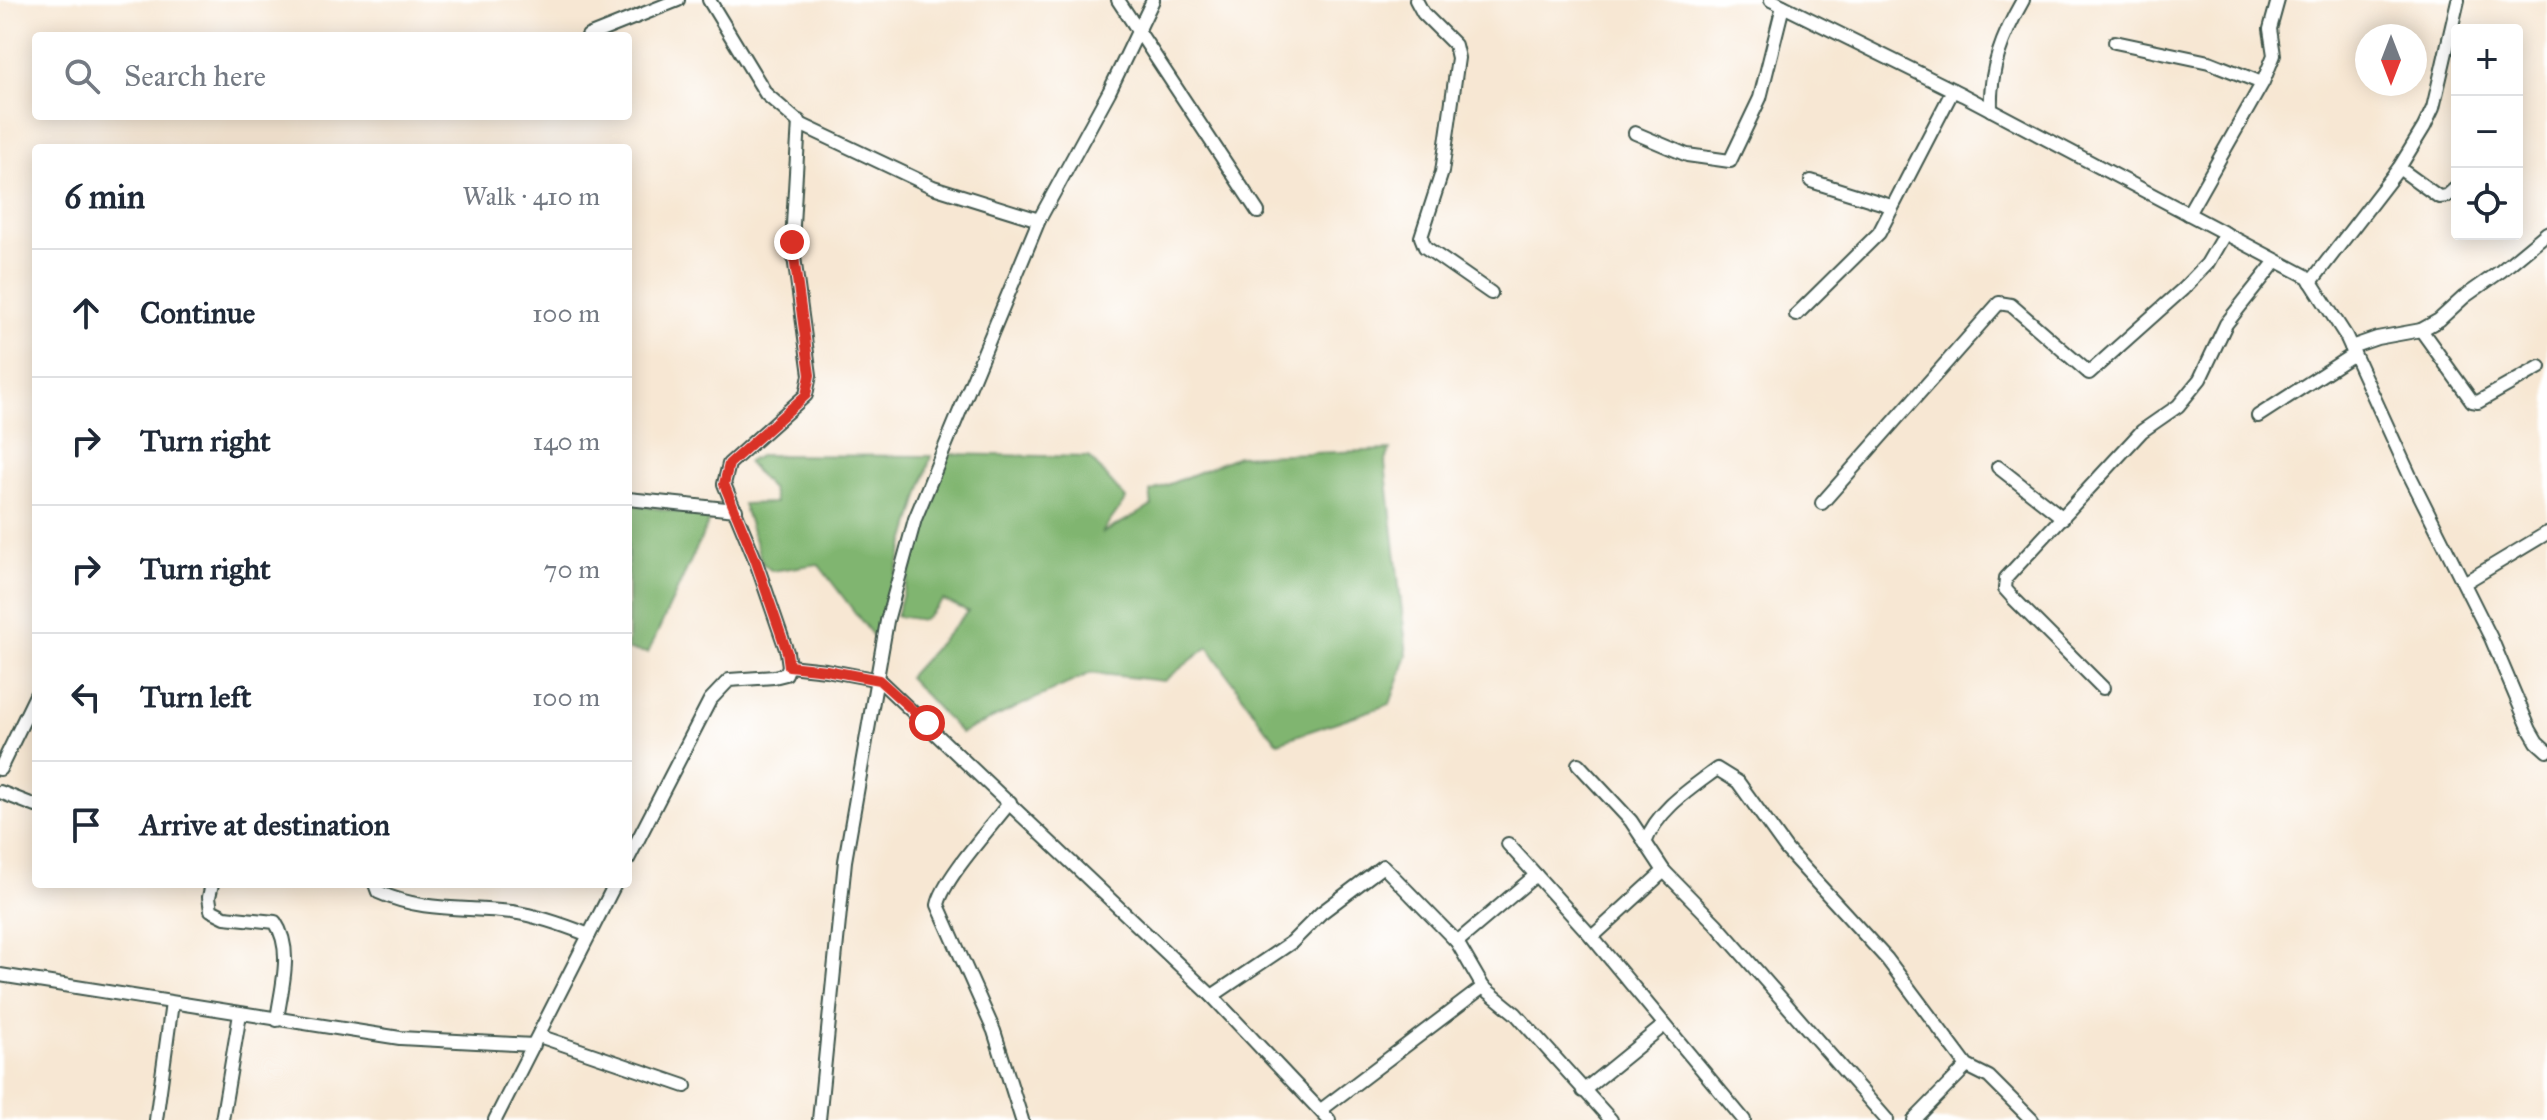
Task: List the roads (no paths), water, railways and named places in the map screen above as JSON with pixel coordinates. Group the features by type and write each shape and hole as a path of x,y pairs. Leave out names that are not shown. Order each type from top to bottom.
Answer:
{"street":[{"path":"598,32 678,0"},
{"path":"709,0 766,94 799,121 933,187 1039,220"},
{"path":"1118,0 1258,212"},
{"path":"819,1120 845,861 887,621 915,519 1039,220 1109,92 1153,0"},
{"path":"1416,0 1423,13 1455,45 1458,58 1442,172 1421,237 1425,247 1491,293"},
{"path":"1991,110 1990,87 2002,39 2023,0"},
{"path":"2188,214 2262,83 2274,55 2270,29 2278,0"},
{"path":"2311,282 2399,168 2433,108 2458,0"},
{"path":"1635,133 1687,155 1730,161 1760,98 1777,3 1953,90 2308,277 2353,350 2410,476 2491,638 2530,730 2547,751"},
{"path":"2115,42 2209,62 2262,83"},
{"path":"1796,315 1879,233 1953,90"},
{"path":"632,851 710,700 729,680 774,677 786,674 789,666 787,652 724,484 729,464 806,395 810,375 792,242 799,121"},
{"path":"2399,168 2439,197 2451,192"},
{"path":"1811,181 1891,206"},
{"path":"1822,503 1999,303 2011,305 2089,373 2191,281 2207,264 2225,233"},
{"path":"2258,416 2353,350 2377,338 2421,330 2439,320 2547,233"},
{"path":"2103,688 2005,589 2006,578 2142,431 2178,406 2200,379 2226,324 2276,261"},
{"path":"2421,330 2472,401 2485,400 2540,367"},
{"path":"1998,467 2063,518"},
{"path":"632,499 736,510"},
{"path":"2464,583 2547,533"},
{"path":"789,666 879,680 1212,996 1325,1115 1483,987"},
{"path":"0,769 32,703"},
{"path":"1578,764 1631,821 1664,871 1716,924 1887,1120"},
{"path":"1645,843 1649,831 1679,797 1717,769 1738,782 1787,850 1887,959 1967,1066 1989,1077 2032,1120"},
{"path":"0,792 32,804"},
{"path":"1010,802 955,874 939,898 938,905 994,1031 1022,1120"},
{"path":"1508,844 1592,937 1744,1120"},
{"path":"1212,996 1292,942 1321,913 1383,866 1457,942 1483,987 1516,1014 1611,1120"},
{"path":"1592,937 1664,871"},
{"path":"1457,942 1536,875"},
{"path":"211,888 211,910 225,917 275,922 282,933 286,950 277,1020"},
{"path":"376,888 378,892 424,907 512,912 546,918 589,935"},
{"path":"495,1120 613,888"},
{"path":"0,975 400,1038 536,1041 685,1086"},
{"path":"156,1120 172,1003"},
{"path":"222,1120 240,1014"},
{"path":"1583,1091 1663,1026"},
{"path":"1914,1120 1967,1066"}]}
